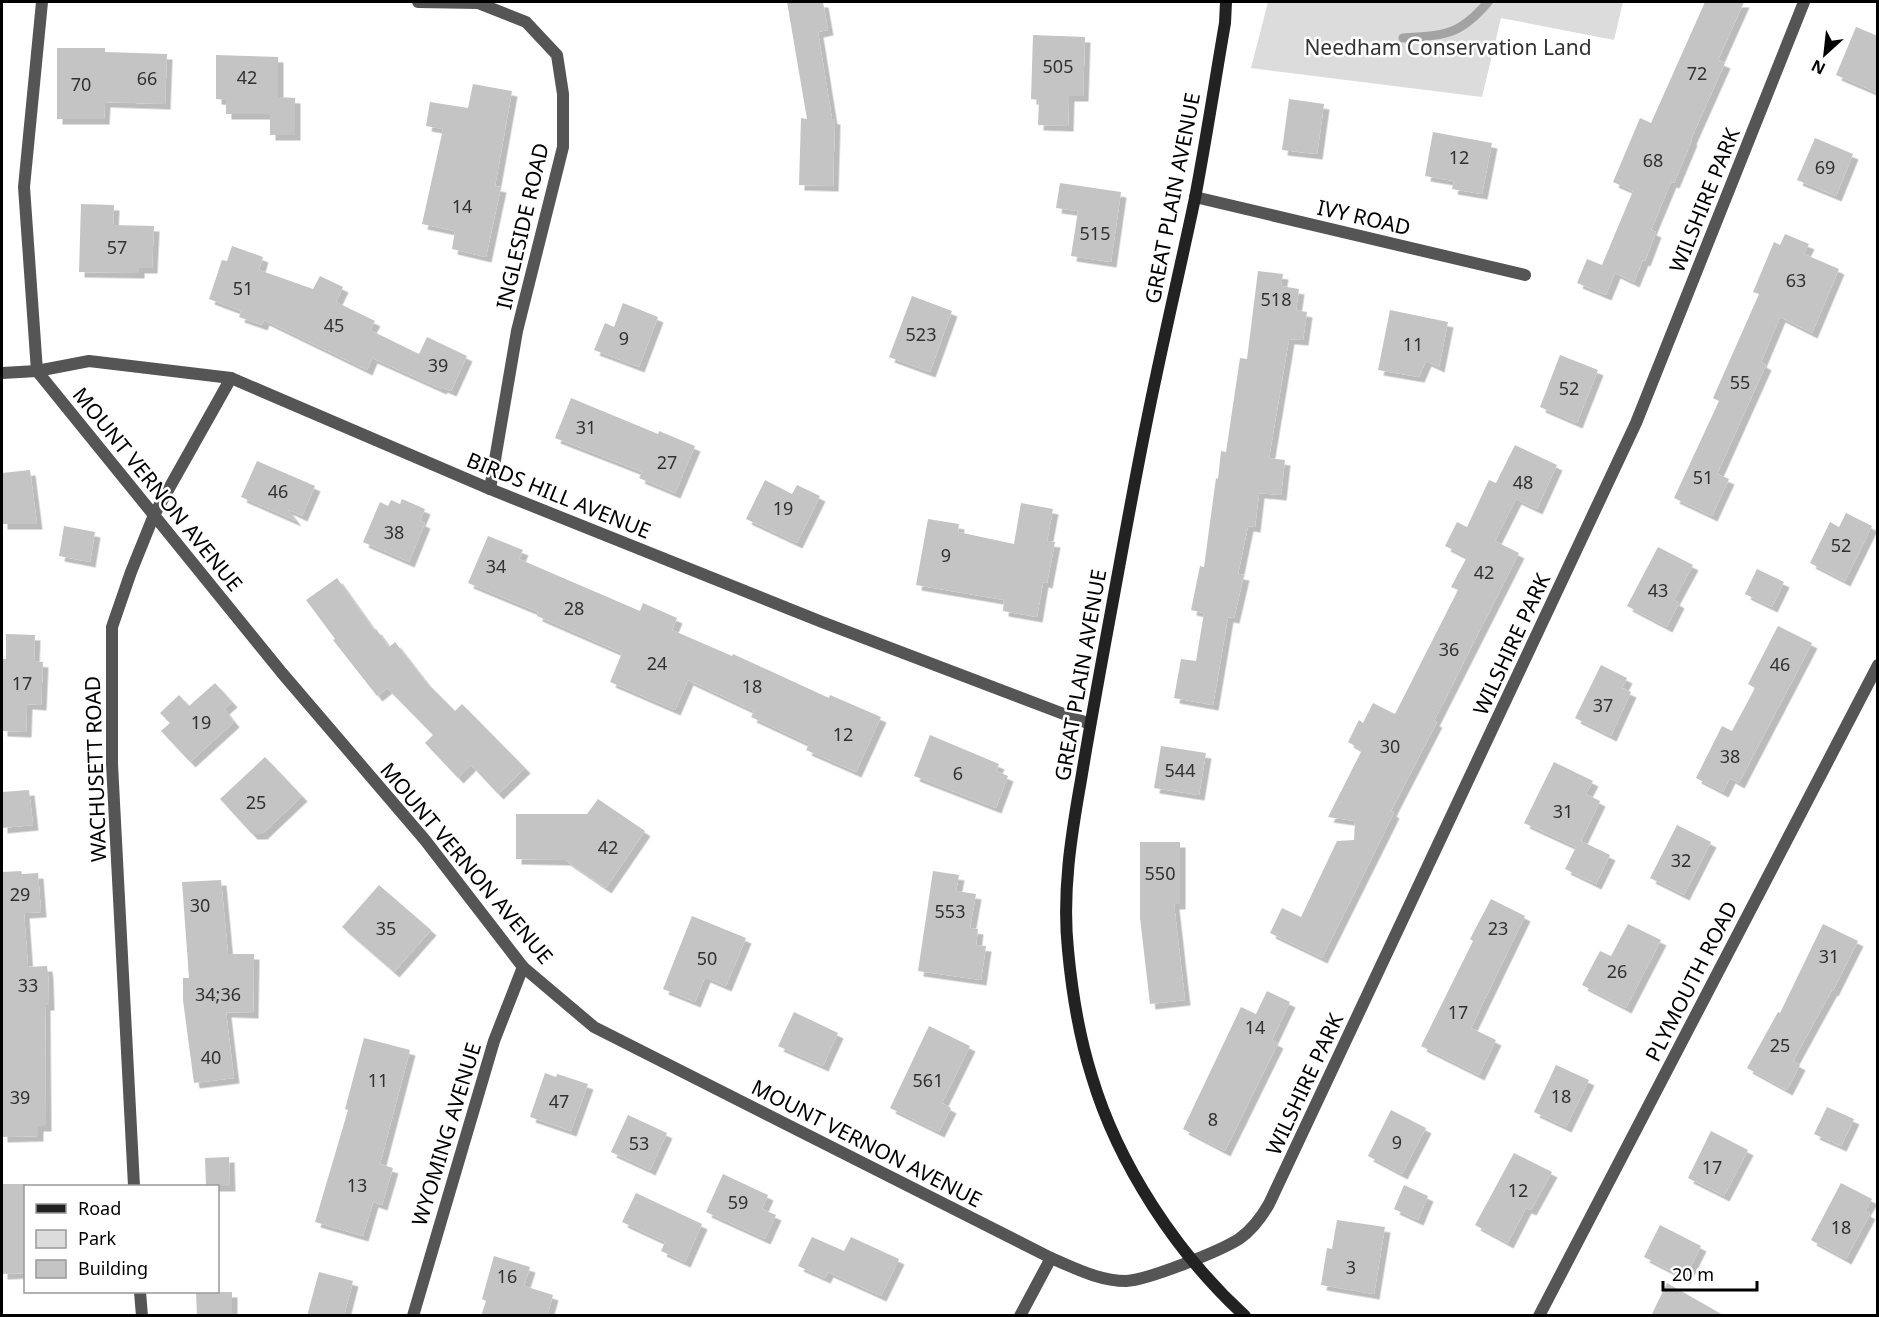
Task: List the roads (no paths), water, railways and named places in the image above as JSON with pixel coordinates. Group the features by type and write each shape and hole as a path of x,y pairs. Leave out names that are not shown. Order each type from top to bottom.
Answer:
{"main road":[{"name":"GREAT PLAIN AVENUE","path":"1226,2 1225,23 1195,197 1145,426 1090,724 1072,834 1068,875 1068,948 1080,1030 1092,1079 1127,1160 1151,1202 1192,1260 1245,1316"}],"street":[{"path":"37,371 24,187 42,2"},
{"name":"INGLESIDE ROAD","path":"418,2 478,3 526,22 557,56 563,94 563,147 517,331 490,489"},
{"name":"WILSHIRE PARK","path":"1192,1260 1238,1240 1261,1218 1269,1204 1636,423 1804,2"},
{"name":"IVY ROAD","path":"1195,197 1525,274"},
{"name":"BIRDS HILL AVENUE","path":"2,373 37,371 89,361 231,378 490,489 822,622 1090,724"},
{"name":"MOUNT VERNON AVENUE","path":"37,371 282,673 425,840 523,967 594,1027 1051,1258 1098,1278 1126,1281 1158,1273 1192,1260"},
{"name":"WACHUSETT ROAD","path":"134,1185 112,764 112,627 154,515 231,378"},
{"name":"PLYMOUTH ROAD","path":"1539,1316 1878,665"},
{"name":"WYOMING AVENUE","path":"413,1316 494,1041 523,967"},
{"path":"1020,1316 1051,1258"},
{"path":"140,1293 142,1316"}],"waterway":[{"path":"1403,38 1450,32 1468,22 1488,2"}],"park label":[{"name":"Needham Conservation Land","path":"1448,47"}]}
